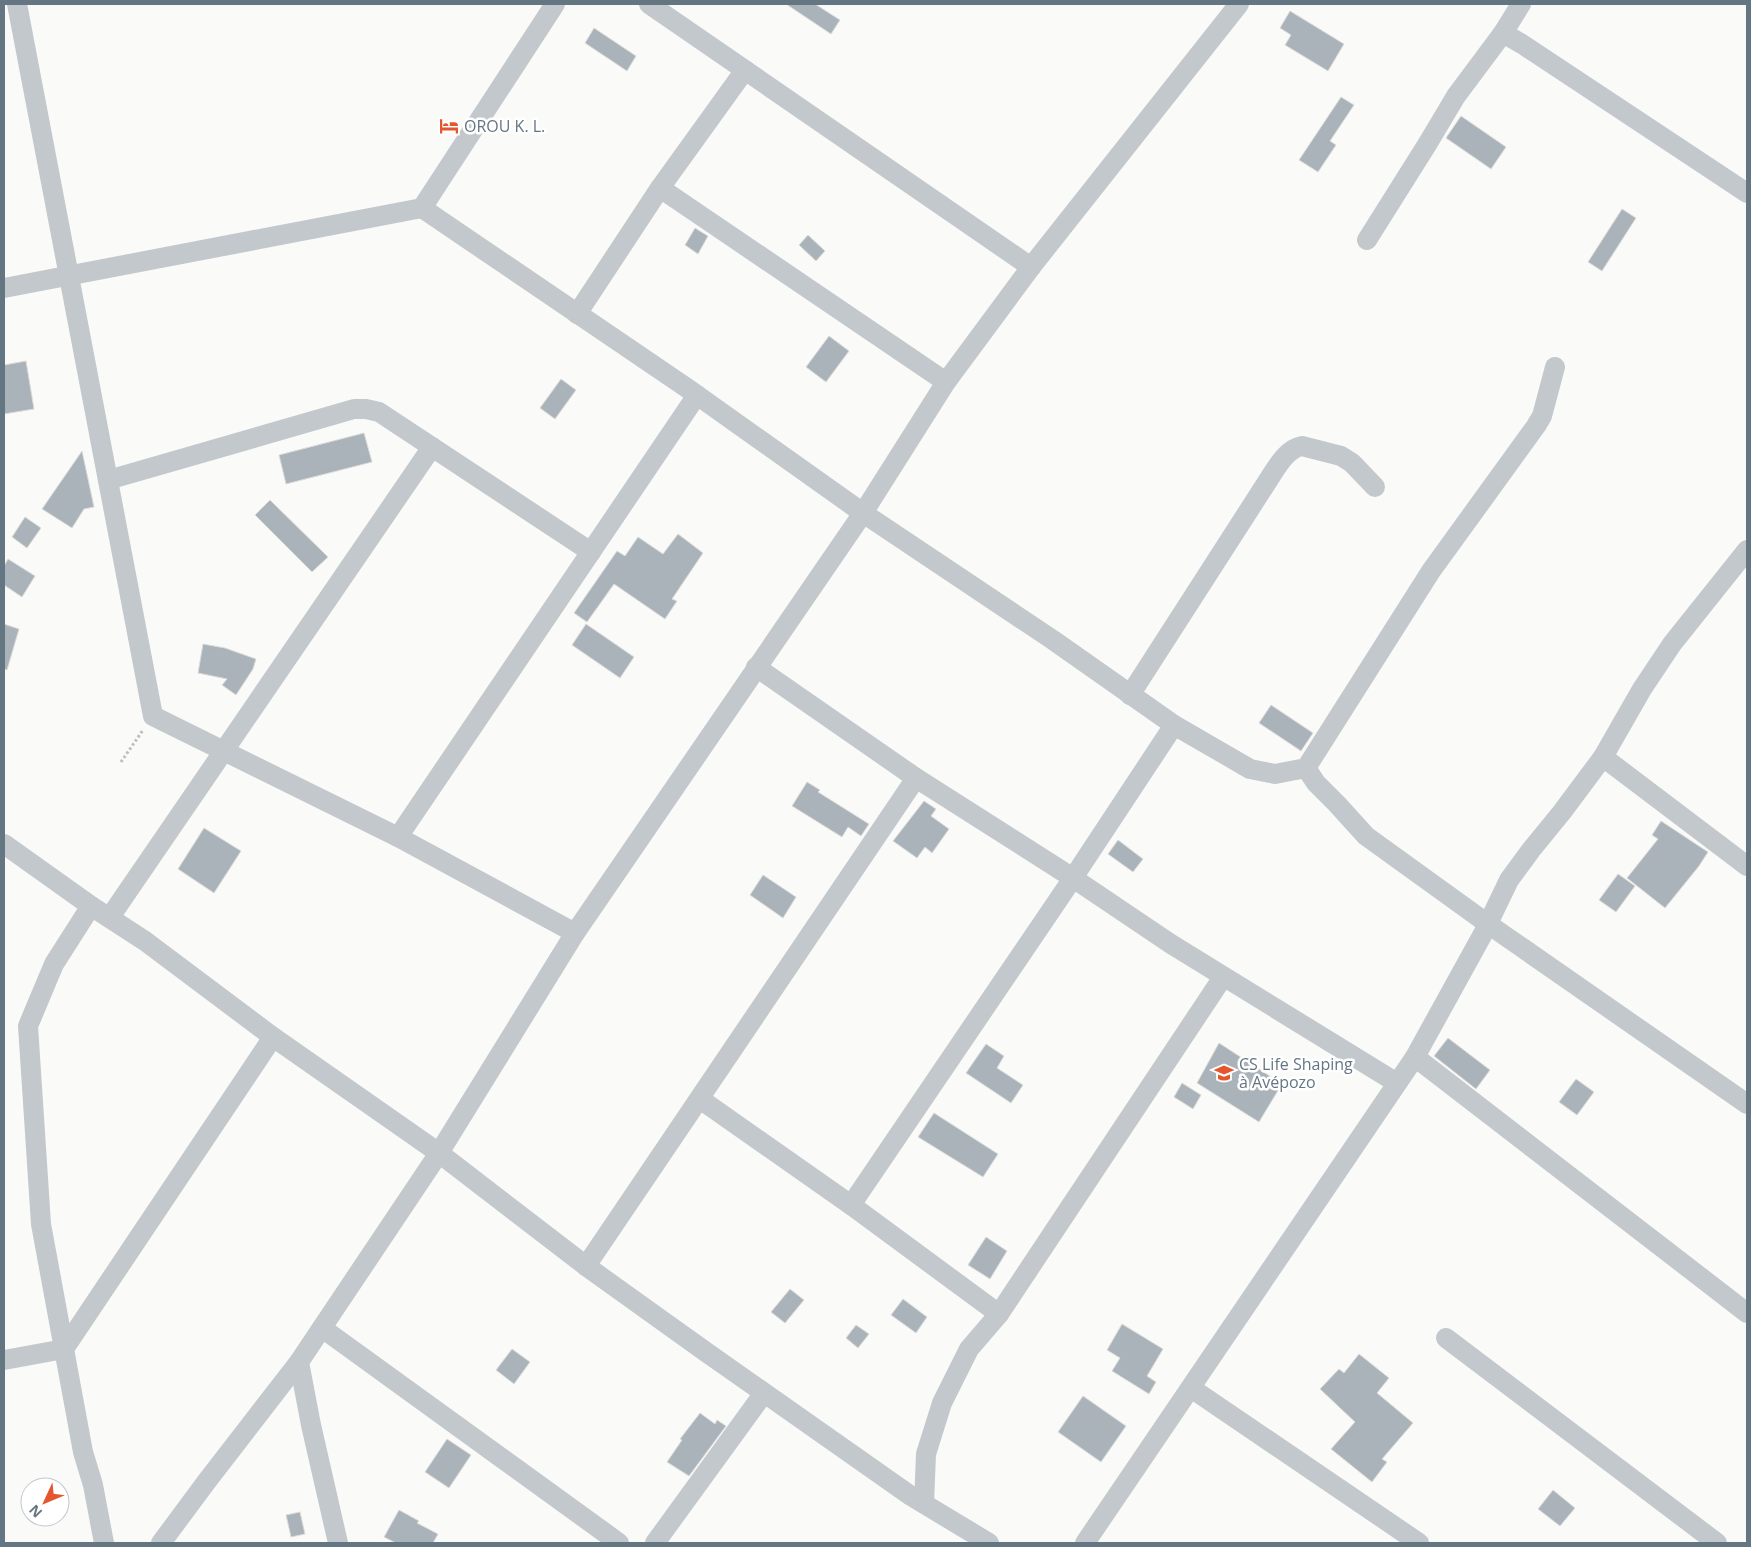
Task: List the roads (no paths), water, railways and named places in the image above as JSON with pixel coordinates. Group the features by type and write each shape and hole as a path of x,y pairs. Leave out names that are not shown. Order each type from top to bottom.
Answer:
{"street":[{"path":"17,4 153,716 398,837 575,933"},
{"path":"422,208 555,4"},
{"path":"649,4 1031,267"},
{"path":"161,1543 299,1362 322,1328 439,1154 575,933 863,513 946,382 1031,267 1239,4"},
{"path":"1367,240 1456,96 1503,33 1520,4"},
{"path":"1503,33 1747,194"},
{"path":"577,314 660,188 745,70"},
{"path":"660,188 946,382"},
{"path":"4,288 422,208 1174,725 1250,768 1275,774 1306,768 1431,571 1536,426 1542,416 1555,367"},
{"path":"398,837 696,395"},
{"path":"108,480 354,409 366,409 378,412 591,552"},
{"path":"1130,695 1288,452 1302,446 1341,456 1352,463 1375,487"},
{"path":"110,917 432,447"},
{"path":"1085,1543 1415,1057 1488,924 1509,880 1603,757 1642,689 1672,644 1747,550"},
{"path":"756,667 916,778 1073,878 1170,944 1397,1083"},
{"path":"851,1205 1073,878 1174,725"},
{"path":"1603,757 1747,866"},
{"path":"1306,768 1316,783 1366,836 1488,924 1747,1104"},
{"path":"586,1266 916,778"},
{"path":"4,844 91,906 110,917 273,1037 439,1154 586,1266 764,1393 911,1496 989,1543"},
{"path":"91,906 54,964 28,1026 41,1224 83,1452 93,1485 104,1543"},
{"path":"924,1503 926,1454 942,1403 969,1349 999,1314 1223,977"},
{"path":"4,1360 64,1349 273,1037"},
{"path":"1415,1057 1747,1313"},
{"path":"700,1099 851,1205 999,1314"},
{"path":"322,1328 619,1543"},
{"path":"1446,1338 1717,1543"},
{"path":"299,1362 311,1425 338,1543"},
{"path":"1191,1388 1419,1543"},
{"path":"655,1543 764,1393"}],"place":[{"name":"OROU K. L.","path":"449,126"},
{"name":"CS Life Shaping à Avépozo","path":"1224,1073"}]}
